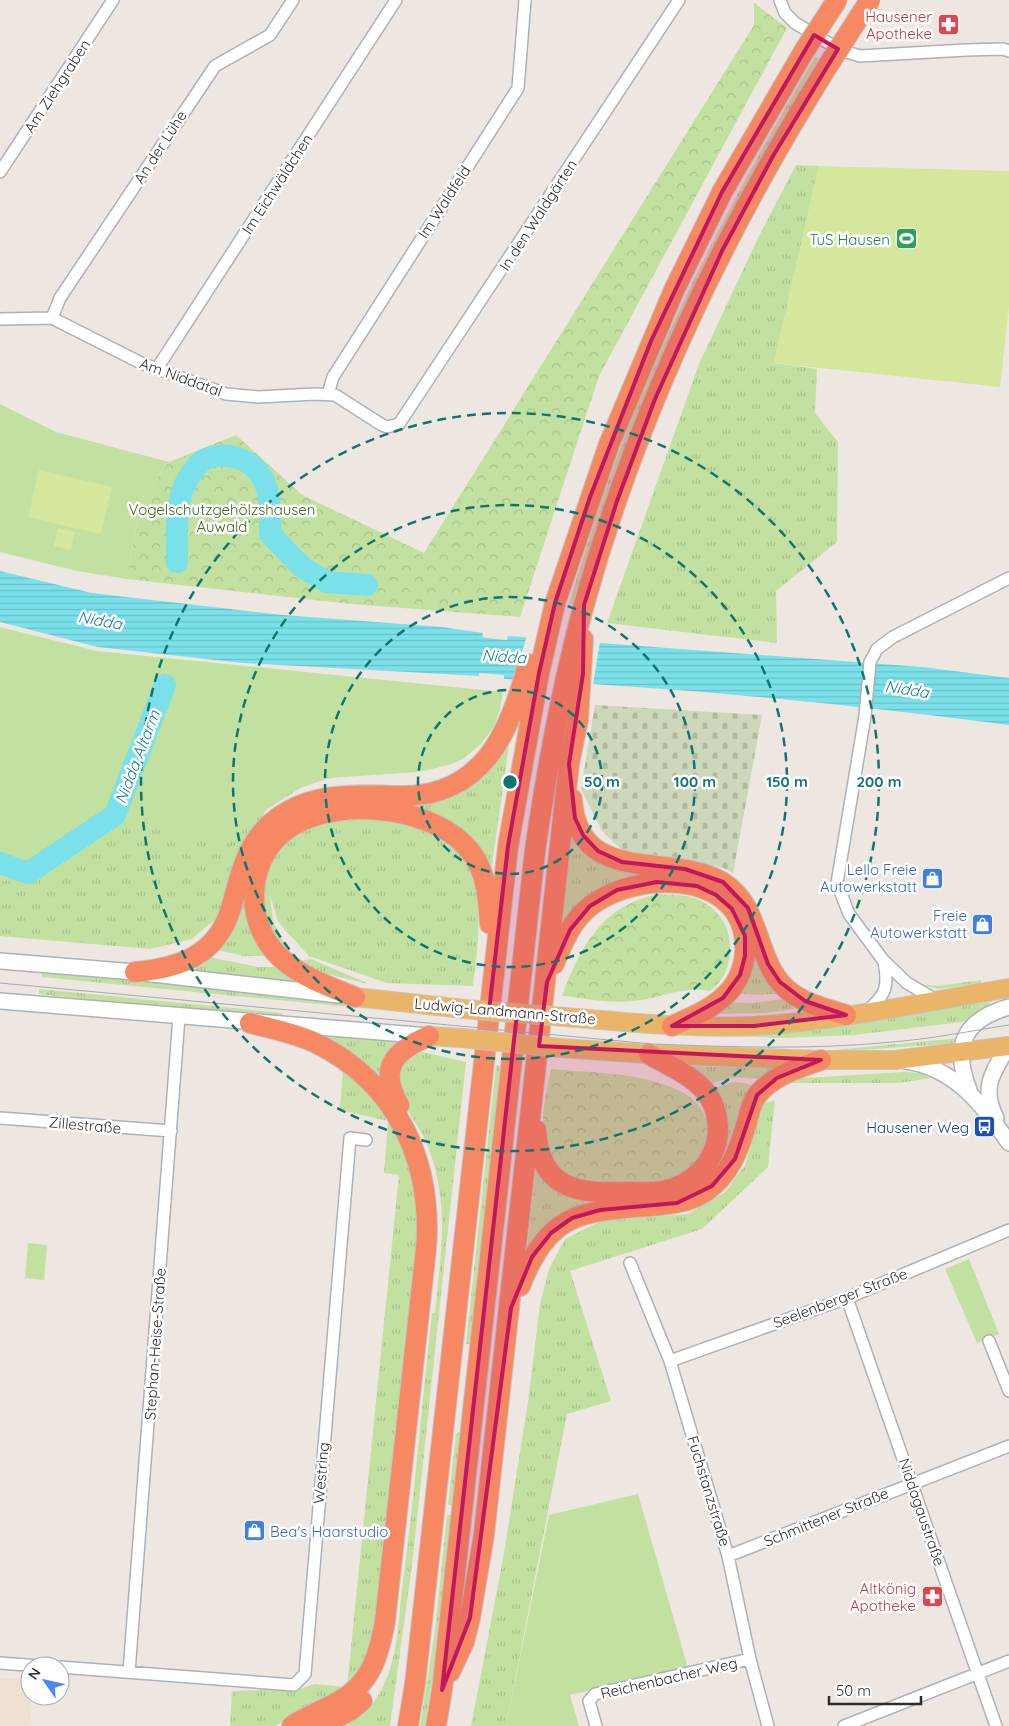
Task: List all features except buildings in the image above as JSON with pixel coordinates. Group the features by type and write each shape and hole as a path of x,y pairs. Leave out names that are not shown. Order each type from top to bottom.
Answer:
{"highway":[{"path":"408,1726 415,1684 521,715 534,642 555,603 609,444 674,290 727,184 804,51 837,0"},
{"path":"436,1726 442,1690 535,852 557,718 584,605 635,450 698,300 760,180 829,64 870,0"},
{"path":"442,1690 464,1642 484,1535 547,982 569,764 578,720 583,674 584,605"},
{"path":"135,972 163,970 179,965 204,951 212,942 230,911 241,869 250,850 265,830 285,813 312,800 340,794 414,796 445,789 459,783 485,762 504,734 521,715"},
{"path":"569,764 574,818 583,835 594,847 606,856 622,862 685,869 723,882 737,894 748,908 768,964 780,982 805,1001 846,1015"},
{"path":"355,997 298,972 280,958 265,939 258,925 254,908 253,888 256,872 266,853 278,837 295,824 316,816 343,810 367,809 407,815 443,828 460,840 472,853 485,881 493,971"},
{"path":"547,982 570,930 585,911 603,897 630,885 651,882 684,884 708,890 726,902 741,926 746,946 743,966 734,985 723,998 706,1010 672,1026"},
{"path":"250,1023 315,1042 343,1059 369,1080 389,1103 406,1131 420,1167 427,1208 426,1249 386,1612 378,1657 367,1678 351,1694 292,1726"},
{"path":"322,1726 351,1710 368,1694 381,1671 389,1642 433,1227 431,1186 427,1166 412,1129 390,1088 388,1078 392,1063 403,1049 429,1036"},
{"path":"534,1091 537,1142 541,1160 550,1173 564,1184 578,1191 598,1194 662,1191 676,1187 697,1175 714,1151 718,1132 716,1113 711,1099 703,1089 649,1054"},
{"path":"510,1308 532,1257 551,1233 572,1218 600,1210 677,1203 690,1200 704,1192 721,1177 735,1158 757,1095 777,1078 821,1060"}],"main road":[{"name":"Ludwig-Landmann-Straße","path":"0,961 135,972 464,1008 672,1026 754,1026 846,1015 1009,988"},
{"name":"Ludwig-Landmann-Straße","path":"0,1002 649,1054 821,1060 895,1060 1008,1047"},
{"path":"971,1094 963,1073 961,1053 968,1031 977,1020 990,1012 1009,1007"},
{"path":"1006,1138 992,1112 989,1084 1008,1047"},
{"path":"895,1060 937,1069 971,1094 1006,1138"}],"street":[{"name":"Am Ziehgraben","path":"0,172 113,0"},
{"name":"An der Lühe","path":"52,318 60,298 214,66 270,36 293,0"},
{"name":"Im Eichwäldchen","path":"158,367 396,0"},
{"name":"Im Waldfeld","path":"328,394 336,371 518,88 525,0"},
{"name":"In den Waldgärten","path":"393,426 399,424 405,417 679,0"},
{"path":"780,0 785,13 794,23 840,50 860,56 1007,49"},
{"name":"Am Niddatal","path":"0,319 52,318 117,352 226,394 266,397 328,394 342,400 382,425 393,426"},
{"path":"936,1000 907,984 883,960 849,914 838,883 866,709 870,662 877,649 893,637 1009,578"},
{"path":"866,1012 882,997 886,986 883,960"},
{"name":"Stephan-Heise-Straße","path":"129,1672 179,1017"},
{"name":"Zillestraße","path":"0,1118 171,1131"},
{"name":"Westring","path":"129,1672 294,1685 304,1674 350,1138 366,1140"},
{"name":"Seelenberger Straße","path":"670,1361 847,1298 1009,1230"},
{"name":"Fuchstanzstraße","path":"630,1263 670,1361 728,1556 750,1659 768,1726"},
{"name":"Niddagaustraße","path":"847,1298 996,1726"},
{"path":"989,1341 1009,1391"},
{"name":"Schmittener Straße","path":"728,1556 1009,1446"},
{"name":"Reichenbacher Weg","path":"596,1726 590,1701 595,1694 750,1659"},
{"path":"844,1726 1009,1661"},
{"path":"0,1662 20,1664"},
{"path":"70,1669 129,1672"}],"highlighted area":[{"path":"814,35 838,49 773,156 722,251 655,399 617,501 584,605 583,674 569,764 575,818 583,835 598,851 622,862 685,869 723,882 748,908 768,964 780,982 805,1001 846,1015 754,1026 672,1026 723,998 740,975 745,956 745,936 732,909 716,895 697,886 657,882 617,890 590,906 570,930 547,982 539,1046 821,1060 777,1078 757,1095 735,1159 712,1186 677,1203 600,1210 572,1218 551,1233 532,1257 511,1308 470,1618 442,1690 517,1013 489,1011 508,846 539,673 555,603 590,497 651,341 722,192"}],"shaded area":[{"path":"0,1678 20,1679 20,1706 31,1706 30,1726 0,1726"}],"green space":[{"name":"Vogelschutzgehölzshausen Auwald","path":"754,3 787,28 599,376 520,617 351,604 127,579 141,500 169,462 236,435 302,495 424,553 754,25"},
{"path":"815,57 819,59 744,189 678,324 620,462 595,532 573,604 569,604 628,428 669,332 738,193"},
{"path":"796,165 819,166 774,363 817,369 815,413 838,442 837,542 776,591 777,643 607,623 699,364 758,238"},
{"name":"TuS Hausen","path":"819,166 1009,171 1009,306 1000,387 774,363"},
{"path":"0,404 56,432 169,462 141,500 127,579 77,571 0,552"},
{"path":"39,470 112,487 101,534 28,517"},
{"path":"58,528 75,532 71,550 54,546"},
{"path":"0,627 97,651 503,692 496,718 486,738 471,752 454,762 412,772 336,777 294,790 260,812 230,843 128,823 52,879 0,881"},
{"path":"276,680 501,706 494,726 484,739 463,759 452,764 419,772 329,778 302,787 267,809 247,841 218,917 192,939 150,949 0,936 0,801"},
{"path":"595,705 762,715 733,873 723,868 676,858 625,853 602,831 581,789"},
{"path":"511,731 490,878 479,856 465,836 452,826 438,819 394,806 368,804 341,805 315,810 281,826 266,841 255,857 249,876 247,896 251,916 259,937 271,956 244,956 213,949 225,933 234,916 250,863 258,846 270,830 288,817 320,804 350,799 406,800 433,797 459,788 485,767"},
{"path":"373,818 406,824 437,835 456,850 468,868 475,889 478,912 478,936 473,986 387,983 309,956 278,922 270,895 273,921 287,949 272,932 264,912 264,885 267,872 281,849 290,839 319,825"},
{"path":"572,828 585,847 600,860 617,867 691,876 710,882 726,892 738,904 749,924 730,899 699,882 663,876 624,881 589,900 561,934"},
{"path":"659,894 683,895 696,899 705,903 719,915 728,932 730,951 727,969 719,983 710,991 679,991 643,1000 624,1002 562,996 577,961 596,930 623,907 639,899"},
{"path":"749,926 764,964 772,979 783,993 760,995 735,993 752,957"},
{"path":"208,957 258,967 280,967 310,984 181,971"},
{"path":"311,959 369,984 314,971 295,962"},
{"path":"42,972 171,982 394,1010 42,977"},
{"path":"981,980 981,984 938,989 921,984 937,986"},
{"path":"39,989 283,1013 282,1016 252,1015 160,1008 39,994"},
{"path":"790,998 801,1008 766,1013 715,1014 727,1002 753,1003"},
{"path":"989,1002 990,1006 981,1010 970,1021 854,1035 786,1038 695,1035 695,1033 860,1022"},
{"path":"321,1033 408,1041 385,1083 319,1038"},
{"path":"960,1038 957,1043 834,1052 834,1050"},
{"path":"422,1052 466,1062 412,1565 390,1726 340,1726 366,1709 378,1696 385,1683 394,1655 398,1625 432,1313 435,1313 442,1229 439,1189 428,1146 397,1091 396,1085 396,1079 403,1064 411,1057"},
{"path":"496,1065 501,1066 471,1344 466,1344"},
{"path":"689,1066 774,1069 758,1079 736,1077 707,1084"},
{"path":"343,1067 399,1128 424,1217 376,1650 347,1687 399,1175 384,1173 388,1121 340,1110"},
{"path":"551,1069 632,1076 678,1090 691,1098 701,1108 706,1120 708,1132 706,1144 700,1156 691,1166 678,1175 656,1182 611,1185 584,1182 569,1177 552,1158 544,1135 543,1112"},
{"path":"904,1072 919,1073 931,1078 899,1083 780,1083 804,1078"},
{"path":"734,1082 752,1086 726,1156 710,1178 617,1202 527,1250 536,1163 569,1193 709,1170 711,1089"},
{"path":"775,1100 768,1167 702,1229 570,1271 611,1401 567,1414 506,1726 471,1726 503,1559 528,1402 540,1304 549,1269 565,1239 601,1221 688,1214 725,1192 745,1165 763,1104"},
{"path":"28,1243 47,1245 44,1280 25,1278"},
{"path":"969,1259 999,1334 977,1343 945,1269"},
{"path":"459,1432 461,1438 453,1506 448,1505 456,1434"},
{"path":"638,1494 688,1668 570,1695 579,1726 506,1726 549,1515"},
{"path":"447,1515 452,1515 437,1648 425,1726 420,1726 435,1630"},
{"path":"315,1684 347,1687 297,1711 276,1726 230,1726 232,1691 299,1689"}],"water":[{"name":"Nidda","path":"0,571 92,593 283,615 442,627 483,633 482,637 486,638 507,640 508,636 922,667 1009,678 1009,725 757,697 631,686 504,679 504,675 479,673 479,676 243,663 98,647 0,622"}],"pier":[{"path":"527,635 600,641 593,686 513,682"}],"waterway":[{"name":"Nidda Altarm","path":"177,562 178,514 184,486 194,469 202,461 211,457 228,456 245,461 259,473 268,493 270,534 302,567 327,582 367,585"},
{"name":"Nidda Altarm","path":"0,863 28,873 115,815 165,685"}],"tram line":[{"path":"0,983 652,1044 742,1047 862,1045 921,1039 1009,1025"}],"place":[{"name":"Hausener Apotheke","path":"948,25"},
{"name":"TuS Hausen","path":"906,239"},
{"name":"Lello Freie Autowerkstatt","path":"933,878"},
{"name":"Freie Autowerkstatt","path":"983,924"},
{"name":"Hausener Weg","path":"985,1127"},
{"name":"Bea's Haarstudio","path":"254,1531"},
{"name":"Altkönig Apotheke","path":"932,1597"}]}
